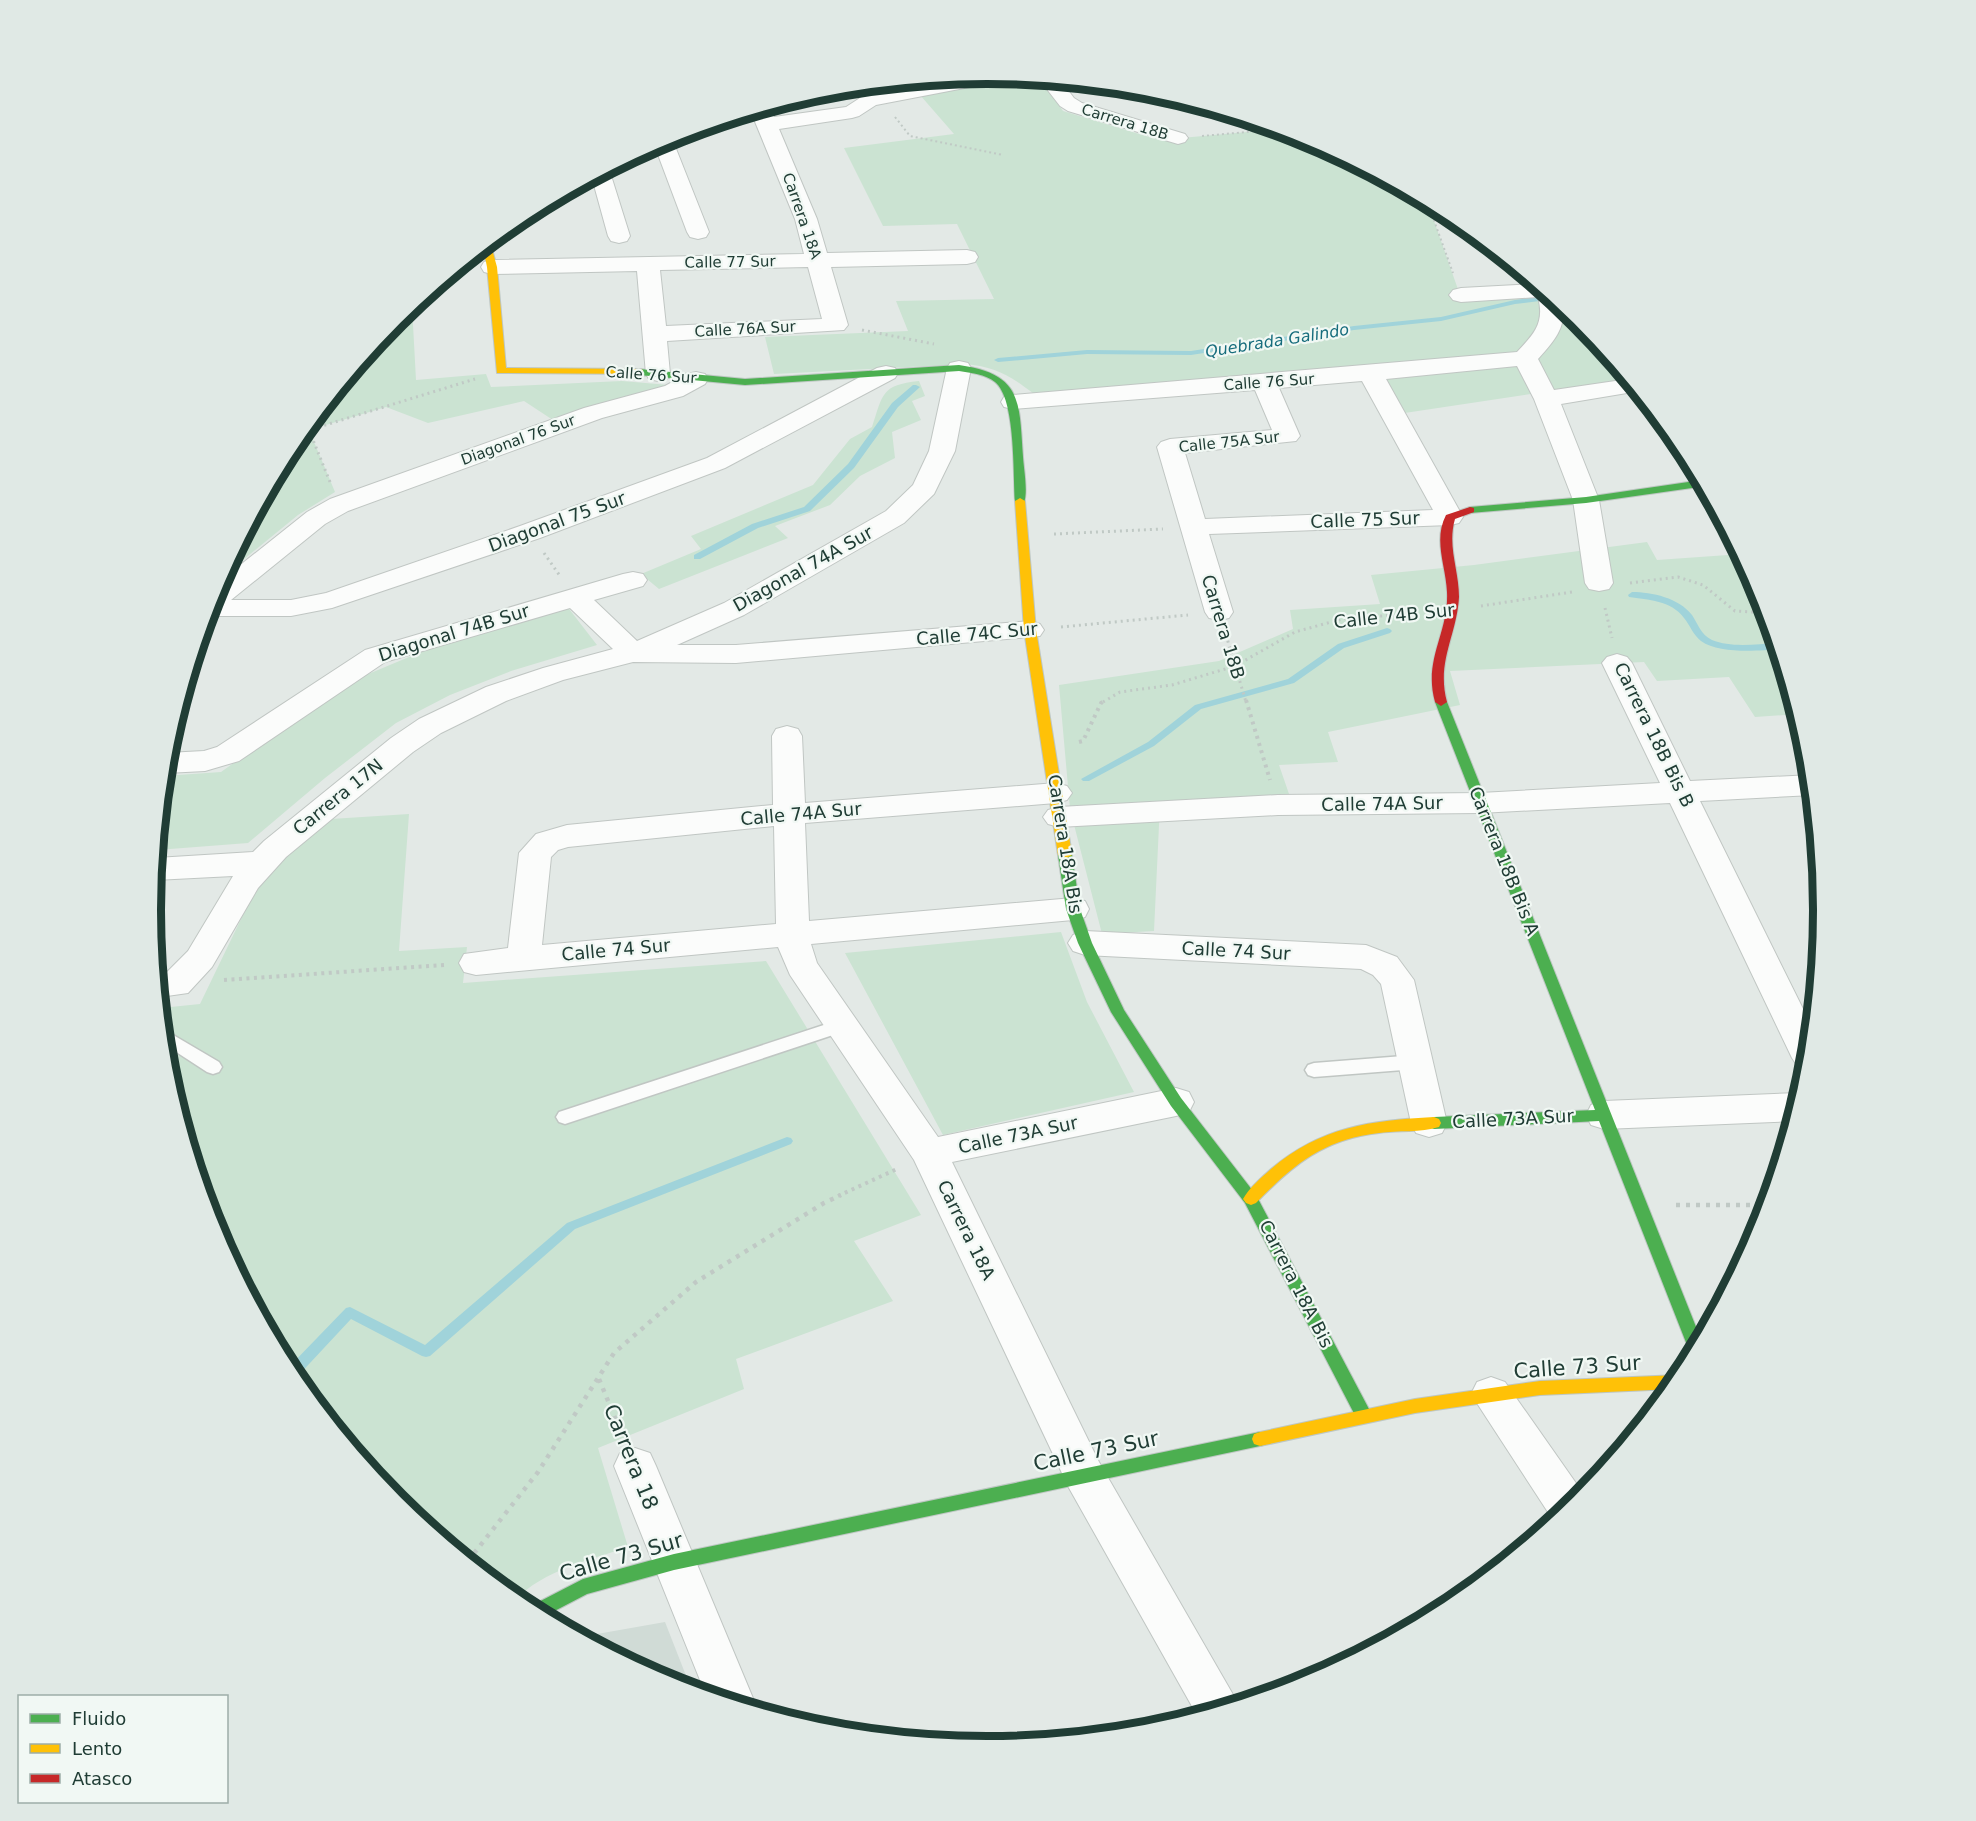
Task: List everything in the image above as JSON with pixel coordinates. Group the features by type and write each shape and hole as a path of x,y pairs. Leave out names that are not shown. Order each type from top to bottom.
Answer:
{"street":[{"name":"Carrera 18B","path":"1055,87 1066,102 1075,107 1178,138"},
{"path":"764,116 852,112 870,94 910,88"},
{"name":"Carrera 18A","path":"764,116 806,219 836,325"},
{"path":"667,149 698,232"},
{"path":"603,180 619,236"},
{"path":"489,252 501,370"},
{"name":"Calle 77 Sur","path":"492,267 967,257"},
{"path":"648,263 658,374"},
{"path":"1461,295 1539,295"},
{"path":"1551,306 1554,316 1550,330 1525,358 1546,399 1586,500 1600,585"},
{"name":"Calle 76A Sur","path":"654,334 836,325"},
{"name":"Calle 76 Sur","path":"1012,402 1371,374 1525,358"},
{"name":"Calle 76 Sur","path":"501,370 658,374 745,382 967,369 1000,379"},
{"name":"Diagonal 74A Sur","path":"553,674 633,653 734,609 895,517 925,488 942,452 967,369"},
{"name":"Diagonal 75 Sur","path":"219,608 291,608 332,600 530,532 716,463 886,373"},
{"path":"1371,374 1449,517"},
{"name":"Diagonal 76 Sur","path":"226,590 316,518 339,505 593,413 674,391 696,379"},
{"name":"Carrera 18A Bis","path":"1000,379 1007,387 1012,402 1030,630 1073,909 1085,943 1118,1012 1176,1102 1251,1199 1364,1416"},
{"name":"Calle 75A Sur","path":"1170,447 1287,436 1264,382"},
{"path":"1546,399 1627,387"},
{"name":"Carrera 18B","path":"1170,447 1219,612"},
{"name":"Calle 75 Sur","path":"1194,527 1449,517 1470,510 1586,500 1696,484"},
{"name":"Carrera 18B Bis A","path":"1449,517 1445,525 1443,541 1450,576 1452,611 1434,667 1437,693 1693,1341"},
{"name":"Diagonal 74B Sur","path":"175,762 205,761 228,754 375,656 633,580"},
{"path":"576,597 633,653"},
{"name":"Calle 74C Sur","path":"633,653 736,654 1030,630"},
{"name":"Carrera 18B Bis B","path":"1617,663 1803,1044"},
{"name":"Carrera 17N","path":"167,984 200,959 246,881 275,849 376,766 430,726 496,694 553,674"},
{"name":"Carrera 18A","path":"787,736 793,934 795,949 802,966 929,1153 1084,1474 1215,1705"},
{"name":"Calle 74A Sur","path":"524,959 535,853 548,842 567,836 791,814 1058,805 1480,803 1804,786"},
{"path":"163,869 261,864"},
{"name":"Calle 74 Sur","path":"476,963 1073,909"},
{"name":"Calle 74 Sur","path":"1085,943 1366,957 1385,966 1397,980 1416,1062"},
{"path":"1416,1062 1429,1123"},
{"name":"Calle 73A Sur","path":"929,1153 1176,1102"},
{"name":"Calle 73A Sur","path":"1251,1199 1284,1165 1303,1151 1333,1136 1377,1126 1790,1107"},
{"name":"Calle 73 Sur","path":"542,1606 574,1590 674,1562 1364,1416 1540,1388 1666,1383"},
{"path":"1491,1394 1565,1502"},
{"name":"Carrera 18","path":"635,1466 729,1695"}],"lane":[{"path":"565,1117 842,1024"},
{"path":"172,1041 213,1067"},
{"path":"1314,1070 1416,1062"}],"path":[{"path":"870,94 910,136 1003,155"},
{"path":"1178,138 1261,131"},
{"path":"1432,214 1461,295"},
{"path":"836,325 932,343 972,358 967,369"},
{"path":"318,427 501,370"},
{"path":"311,436 339,505"},
{"path":"1023,536 1194,527"},
{"path":"530,532 576,597"},
{"name":"Calle 74B Sur","path":"1050,751 1083,741 1101,703 1120,692 1172,685 1235,666 1295,632 1342,619 1452,611 1600,585 1678,577 1704,585 1735,611 1759,612"},
{"name":"Carrera 18B Bis B","path":"1600,585 1617,663"},
{"name":"Calle 74C Sur","path":"1030,630 1219,612"},
{"name":"Carrera 18B","path":"1219,612 1278,805"},
{"path":"167,984 476,963"},
{"path":"472,1556 538,1472 614,1353 696,1282 824,1203 929,1153"},
{"path":"1639,1205 1760,1205"},
{"name":"Carrera 18","path":"598,1378 635,1466"}],"shaded area":[{"path":"665,1622 688,1680 622,1652 591,1635"}],"green space":[{"path":"991,84 1045,86 1063,111 1159,140 1261,131 1304,147 1354,169 1431,213 1461,298 1537,293 1572,326 1621,380 1398,414 1374,370 1034,394 1002,373 985,367 965,364 774,374 765,337 908,331 896,301 994,299 957,224 883,226 844,148 954,134 920,95"},
{"path":"413,318 416,380 486,374 491,387 622,381 669,385 556,422 524,401 428,423 386,407 318,427 367,366"},
{"path":"919,381 925,396 912,401 921,420 892,432 895,458 860,476 830,505 775,526 788,538 659,589 641,574 701,549 691,536 813,485 850,439 872,427 885,393 897,385"},
{"path":"312,436 335,492 298,515 238,564 272,497"},
{"path":"1647,542 1657,560 1734,555 1752,594 1771,645 1790,715 1755,717 1729,677 1657,681 1644,662 1450,671 1460,705 1328,732 1338,762 1279,765 1289,794 1160,804 1154,931 1102,934 1070,809 1059,685 1219,661 1293,629 1290,610 1380,604 1371,575 1474,565"},
{"path":"566,605 597,645 511,671 450,695 396,723 325,778 248,843 164,849 173,775 221,772 291,722 366,675 440,644"},
{"path":"409,814 399,951 467,947 463,983 766,961 921,1215 854,1241 893,1301 736,1359 744,1389 598,1448 628,1547 553,1573 523,1593 443,1532 404,1495 332,1414 301,1370 272,1324 224,1227 205,1176 177,1072 168,1007 200,1004 257,886 282,854 331,819"},
{"path":"1061,932 1087,1002 1134,1092 943,1135 845,953"}],"waterway":[{"name":"Quebrada Galindo","path":"998,360 1087,352 1191,353 1354,328 1441,319 1515,302 1543,298"},
{"name":"Quebrada Galindo","path":"697,557 755,526 807,509 851,466 895,405 916,387"},
{"path":"1632,595 1659,599 1679,608 1687,615 1704,639 1719,645 1771,646"},
{"path":"1086,779 1151,744 1198,707 1291,681 1341,646 1387,631"},
{"path":"299,1366 350,1312 426,1352 571,1226 787,1141"}],"traffic: fast":[{"path":"639,372 745,382 959,368 988,374 998,379 1005,387 1012,407 1020,501"},
{"path":"1470,510 1586,500 1696,484"},
{"path":"1441,702 1693,1341"},
{"path":"1065,855 1073,909 1085,943 1118,1012 1176,1102 1251,1199 1364,1416"},
{"path":"1434,1123 1604,1115"},
{"path":"544,1607 583,1587 674,1562 1260,1439"}],"traffic: slow":[{"path":"489,252 501,371 639,372"},
{"path":"1020,501 1030,630 1065,855"},
{"path":"1251,1199 1292,1159 1332,1137 1377,1127 1434,1123"},
{"path":"1260,1439 1415,1406 1540,1388 1666,1383"}],"traffic: jam":[{"path":"1441,702 1437,688 1438,661 1449,622 1453,594 1446,546 1447,527 1450,517 1470,510"}]}
